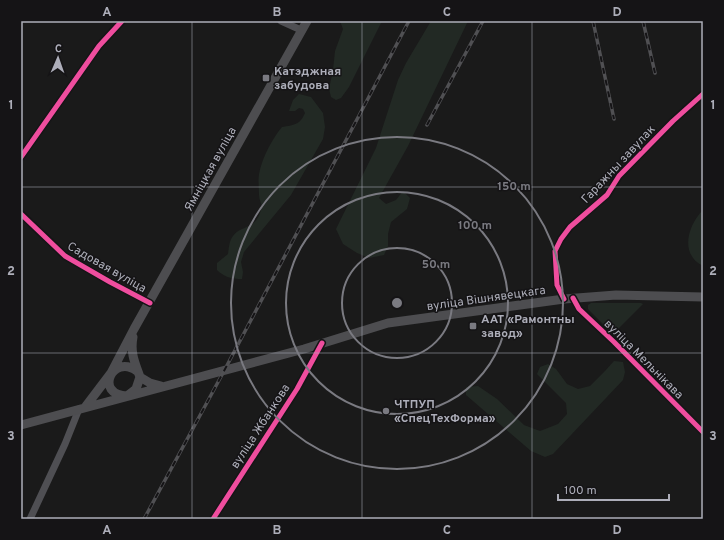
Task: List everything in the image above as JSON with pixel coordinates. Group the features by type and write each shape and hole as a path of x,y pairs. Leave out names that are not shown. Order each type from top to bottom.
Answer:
{"main road":[{"name":"Ямніцкая вуліца","path":"83,408 111,373 134,329 150,303 306,21"},
{"name":"вуліца Вішнявецкага","path":"21,425 224,371 388,323 568,299 616,295 703,297"},
{"path":"134,329 131,348 133,359 139,374 136,389 127,396 117,395 110,388 109,382 111,373 122,367 129,367 139,374 150,383 163,386"}],"street":[{"path":"21,157 95,52 122,21"},
{"path":"281,21 301,30"},
{"name":"Гаражны завулак","path":"568,299 557,285 554,251 561,239 570,227 606,194 619,176 673,121 703,94"},
{"name":"Садовая вуліца","path":"21,214 65,256 150,303"},
{"name":"вуліца Мельнікава","path":"568,299 580,308 703,432"},
{"name":"вуліца Жбанкова","path":"213,519 297,389 322,343"},
{"path":"30,519 83,408"}],"shaded area":[{"path":"340,21 382,21 349,87 341,98 336,100 331,97 329,89 335,51 343,29"},
{"path":"431,21 468,21 408,146 379,198 386,204 396,200 403,191 410,198 407,209 391,222 388,234 388,246 384,255 369,258 357,253 343,244 336,229 376,148 398,80 406,63"},
{"path":"299,94 311,97 323,113 325,127 323,139 291,195 244,252 241,262 243,272 242,279 228,277 217,270 217,263 228,254 230,242 233,236 240,230 252,224 258,217 262,206 259,197 259,176 262,162 271,143 282,127 296,124 303,117 305,113 303,109 299,108 295,111 289,111 293,100"},
{"path":"703,210 703,266 695,261 691,254 688,247 688,239 693,223"},
{"path":"591,303 643,304 614,333 611,332 588,309 588,305"},
{"path":"614,361 623,362 625,372 623,380 553,454 545,457 531,451 466,395 466,387 478,386 497,399 524,425 540,431 558,424 567,414 566,403 537,374 540,367 548,364 556,369 567,384 578,389 590,386"}],"railway":[{"path":"144,519 409,21"},
{"path":"427,125 483,21"},
{"path":"593,21 614,119"},
{"path":"643,21 655,73"}],"cycle path":[{"path":"21,157 99,46 122,21"},
{"path":"564,299 557,285 555,251 561,239 570,227 607,195 619,176 673,121 703,94"},
{"path":"21,214 65,256 150,303"},
{"path":"573,298 579,309 614,342 703,432"},
{"path":"213,519 297,389 322,343"}],"place":[{"name":"Катэджная забудова","path":"266,78"},
{"name":"ААТ «Рамонтны завод»","path":"473,326"},
{"name":"ЧТПУП «СпецТехФорма»","path":"386,411"}]}
